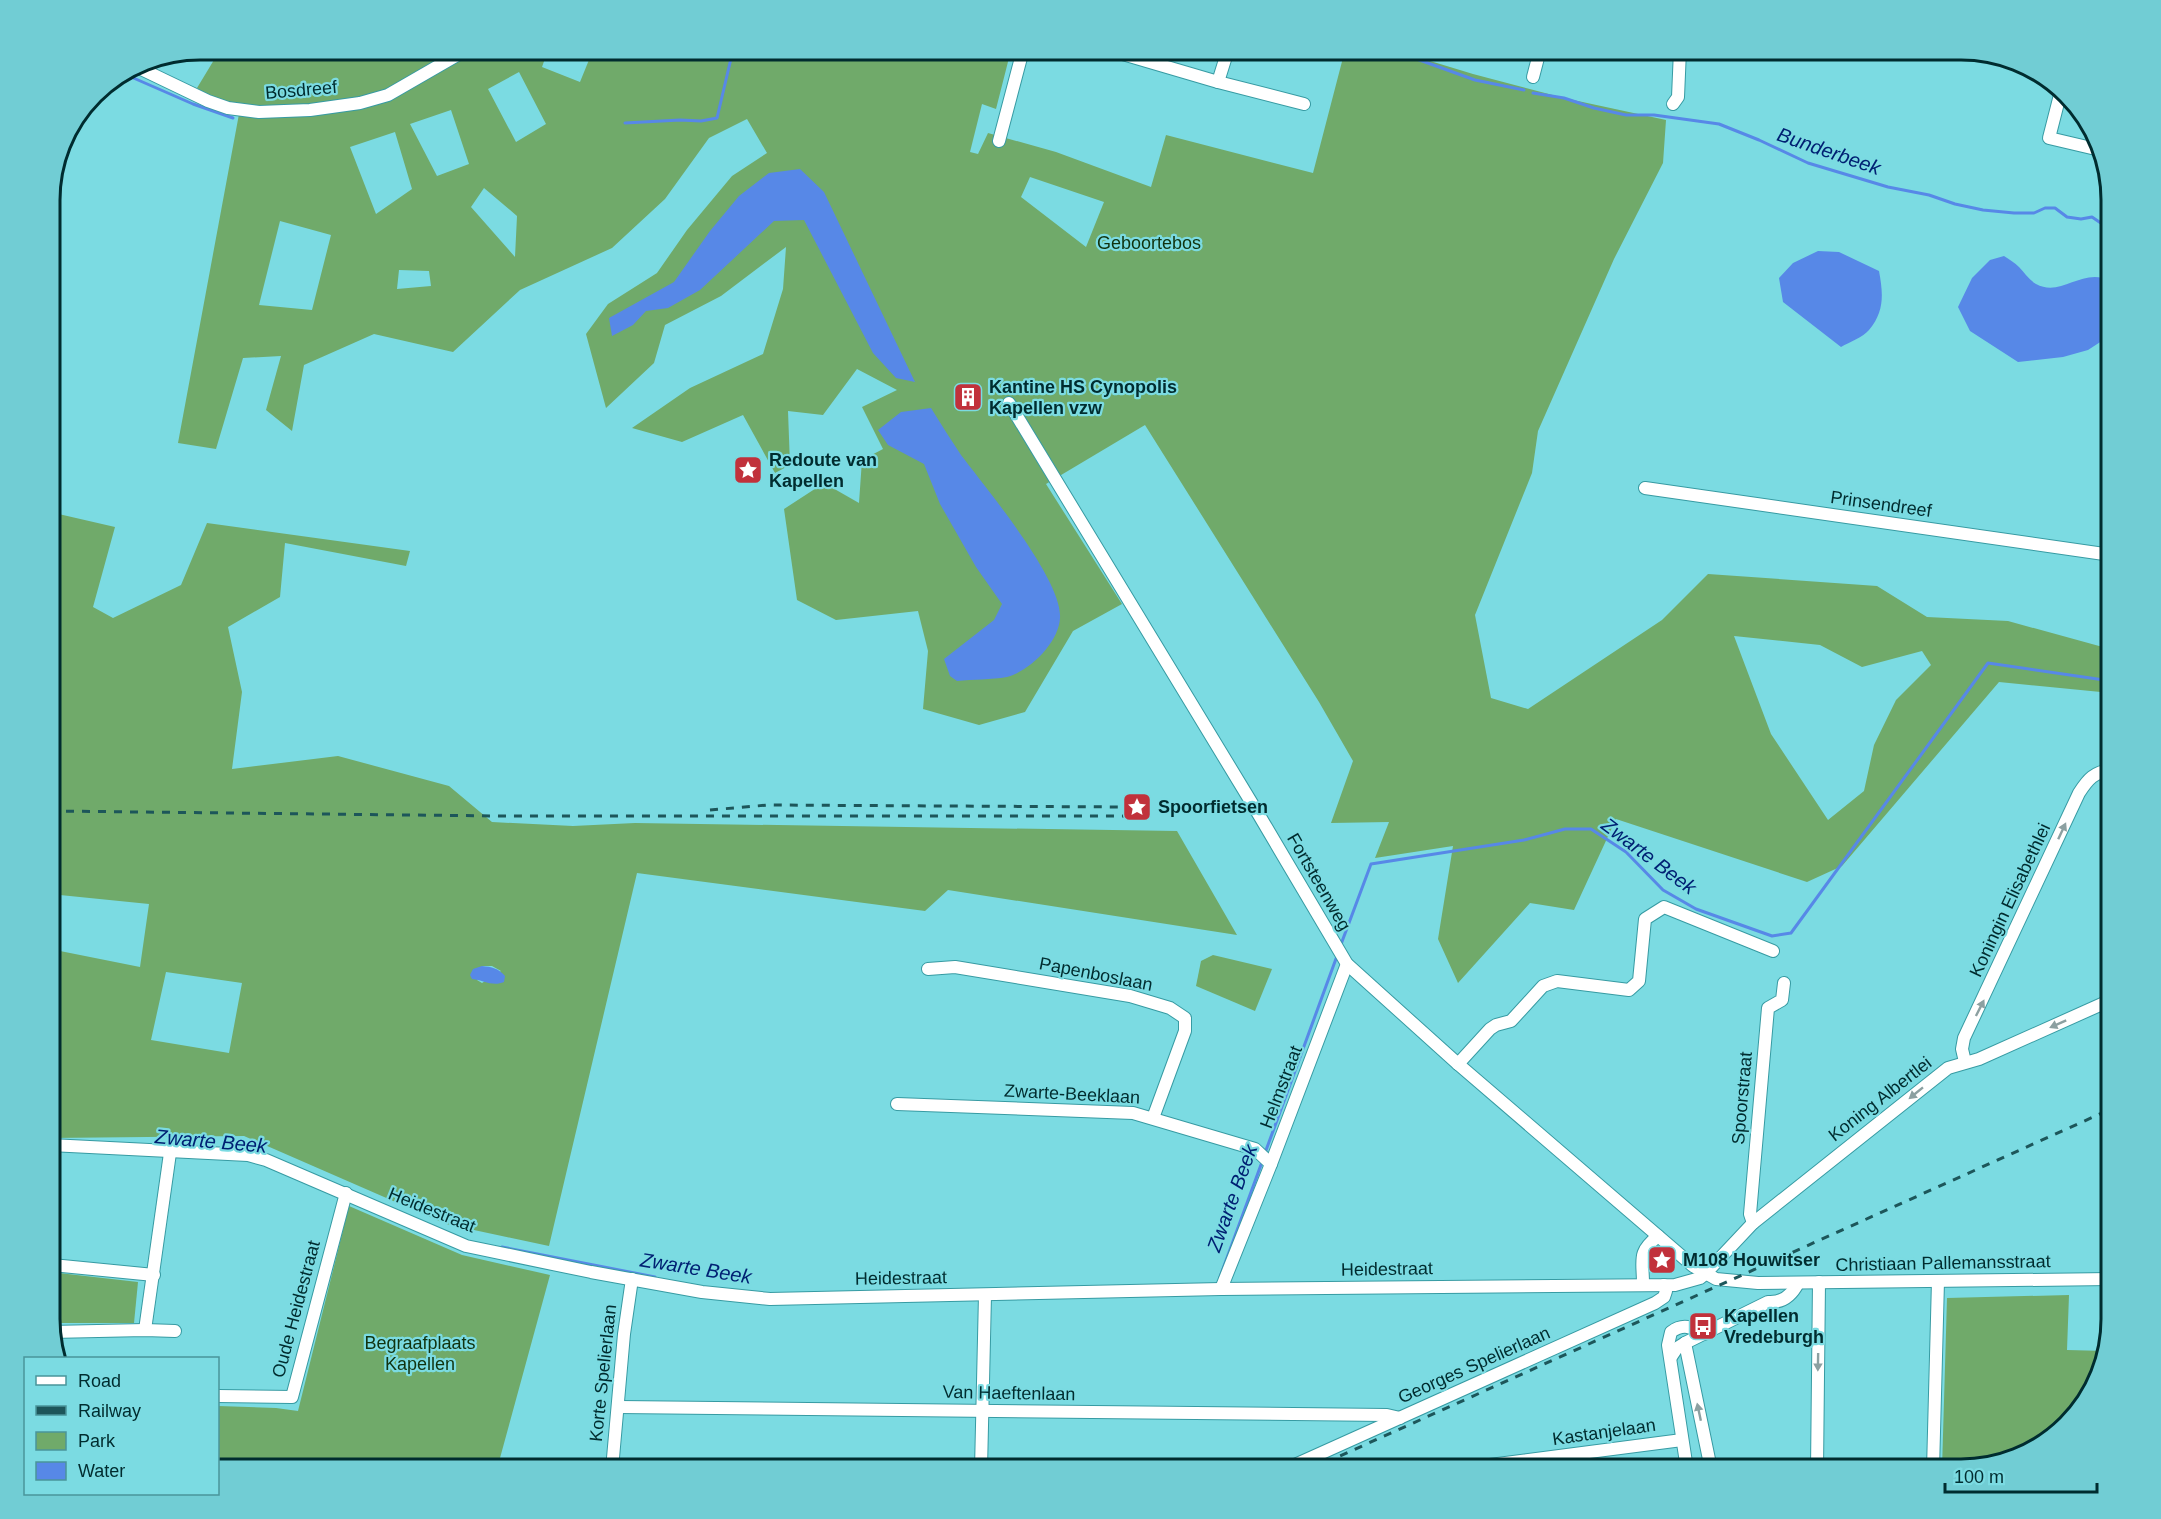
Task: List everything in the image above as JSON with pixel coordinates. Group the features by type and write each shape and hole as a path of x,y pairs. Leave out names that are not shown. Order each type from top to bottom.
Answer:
{"street":[{"name":"Bosdreef","path":"145,71 208,101 228,108 259,112 310,110 360,103 388,95 449,60"},
{"path":"999,141 1020,60"},
{"path":"1143,60 1304,104"},
{"path":"1218,82 1225,60"},
{"path":"1533,77 1537,60"},
{"path":"1672,104 1678,97 1680,60"},
{"path":"2059,100 2049,138 2091,148"},
{"name":"Fortsteenweg","path":"1009,403 1347,964 1458,1064 1705,1274"},
{"name":"Prinsendreef","path":"1645,488 2101,553"},
{"name":"Koningin Elisabethlei","path":"1965,1062 1962,1049 1964,1038 2079,793 2089,778 2101,772"},
{"path":"1458,1064 1490,1029 1510,1021 1543,986 1557,981 1629,990 1639,981 1645,919 1664,907 1773,951"},
{"name":"Helmstraat","path":"1221,1289 1347,964"},
{"name":"Papenboslaan","path":"928,969 955,967 1130,996 1178,1012 1185,1018 1185,1031 1153,1118"},
{"name":"Spoorstraat","path":"1753,1223 1750,1214 1768,1008 1782,1000 1784,983"},
{"name":"Koning Albertlei","path":"1753,1223 1948,1068 1979,1059 2101,1005"},
{"name":"Zwarte-Beeklaan","path":"897,1104 1133,1113 1255,1149 1271,1164"},
{"name":"Heidestraat","path":"60,1146 170,1153 248,1155 266,1160 346,1193 466,1246 702,1292 770,1299 1221,1289 1664,1285 1691,1280 1705,1274 1753,1223"},
{"path":"144,1330 154,1275 170,1153"},
{"name":"Oude Heidestraat","path":"219,1396 292,1396 346,1193"},
{"path":"1643,1284 1642,1260 1645,1246 1658,1236"},
{"path":"60,1266 154,1275"},
{"name":"Christiaan Pallemansstraat","path":"1705,1274 1722,1280 1774,1283 2101,1279"},
{"name":"Korte Spelierlaan","path":"613,1459 624,1334 632,1279"},
{"path":"1933,1459 1938,1281"},
{"path":"1816,1459 1820,1282"},
{"path":"1671,1357 1677,1348 1685,1343 1768,1302 1773,1294 1774,1283"},
{"path":"1768,1302 1775,1303 1789,1296 1798,1283"},
{"name":"Georges Spelierlaan","path":"1311,1459 1654,1303 1664,1297 1666,1291 1664,1285"},
{"path":"981,1459 985,1295"},
{"path":"1685,1459 1668,1345 1671,1332 1684,1326 1704,1334"},
{"path":"61,1332 175,1331"},
{"path":"1685,1343 1709,1459"},
{"name":"Van Haeftenlaan","path":"619,1407 1387,1415 1400,1419"},
{"name":"Kastanjelaan","path":"1541,1459 1682,1440"}],"green space":[{"name":"Geboortebos","path":"214,60 544,60 542,67 580,82 589,60 1008,60 996,109 982,104 970,152 978,154 988,133 1056,152 1151,187 1166,135 1313,173 1342,60 1427,60 1564,98 1666,120 1663,163 1614,259 1538,431 1532,473 1475,615 1491,698 1528,709 1662,620 1708,574 1877,586 1927,617 2008,621 2101,647 2101,692 1999,682 1842,866 1807,882 1616,819 1574,910 1530,903 1458,983 1438,939 1453,846 1375,858 1389,822 1331,823 1353,761 1319,702 1145,425 1046,484 1122,604 1073,631 1025,712 979,725 923,709 928,651 918,611 836,620 797,600 784,509 824,483 859,503 862,460 883,449 862,407 897,390 857,369 823,415 788,411 790,465 775,473 743,415 682,442 632,428 690,388 763,354 783,289 786,247 721,296 665,325 654,363 606,408 586,334 608,304 657,273 687,230 732,176 767,153 747,119 709,138 665,199 612,248 520,290 453,352 374,334 304,365 292,431 266,410 281,356 243,358 216,449 178,443 239,114 197,88","holes":["519,72 546,124 516,142 488,89","451,110 469,164 437,176 410,124","395,132 412,189 376,214 350,147","1030,177 1104,202 1086,247 1021,197","484,188 517,216 515,257 471,207","280,221 331,235 312,310 259,305","399,270 429,271 431,286 397,289","1734,636 1820,645 1862,667 1922,651 1931,665 1896,700 1874,745 1864,791 1828,820 1771,734"]},
{"path":"60,514 115,527 93,607 113,618 181,585 207,523 410,551 406,566 285,543 280,597 228,627 242,692 232,769 338,756 449,786 492,822 573,826 635,823 1177,831 1237,935 948,890 925,911 637,873 549,1246 446,1224 244,1136 60,1138 60,951 140,967 149,904 60,895","holes":["482,966 492,966 501,971 482,983 477,980","166,972 242,983 229,1053 151,1040"]},
{"path":"1213,955 1272,969 1255,1011 1196,986 1201,961"},
{"name":"Begraafplaats Kapellen","path":"349,1206 462,1255 550,1275 500,1459 219,1459 219,1406 298,1411"},
{"path":"60,1273 138,1282 134,1323 60,1323"},
{"path":"2069,1295 2067,1350 2097,1351 2094,1364 2087,1381 2066,1411 2053,1424 2023,1445 1988,1456 1970,1459 1942,1459 1947,1298"}],"water":[{"path":"800,169 824,192 915,382 896,378 873,353 804,220 774,221 700,290 668,308 646,311 633,325 612,336 609,318 674,282 710,231 739,196 769,173"},
{"path":"1818,251 1839,252 1879,271 1882,302 1878,316 1866,333 1841,347 1783,302 1779,278 1793,263"},
{"path":"2004,256 2033,282 2045,287 2101,277 2101,342 2088,350 2063,357 2018,362 1970,331 1958,307 1972,278 1990,260"},
{"path":"931,408 961,455 1021,534 1058,601 1060,618 1055,636 1049,646 1025,669 1007,677 957,681 950,676 944,659 994,620 1002,604 976,567 940,504 924,464 888,445 878,430 901,412"},
{"path":"482,966 500,971 505,976 504,982 492,984 472,979 470,975 473,969"}],"waterway":[{"name":"Bunderbeek","path":"625,123 701,121 717,118 731,60"},
{"name":"Bunderbeek","path":"1420,60 1475,80 1524,90"},
{"name":"Bunderbeek","path":"132,78 193,104 233,118"},
{"name":"Bunderbeek","path":"1533,93 1564,98 1626,115 1654,115 1719,124 1808,163 1955,204 2014,213 2034,213 2045,208 2055,208 2067,217 2081,219 2092,217 2101,223"},
{"name":"Zwarte Beek","path":"1340,947 1371,864 1524,840 1565,829 1591,829 1626,852 1663,890 1696,909 1772,936 1791,933 1988,663 2101,680"},
{"name":"Zwarte Beek","path":"1265,1153 1337,956"},
{"name":"Zwarte Beek","path":"1220,1277 1262,1162"},
{"name":"Zwarte Beek","path":"502,1247 655,1277"}],"railway":[{"path":"710,810 768,805 1127,807"},
{"path":"60,811 500,816 1128,816"},
{"path":"1333,1459 2101,1114"}],"place":[{"name":"Kantine HS Cynopolis Kapellen vzw","path":"968,397"},
{"name":"Redoute van Kapellen","path":"748,470"},
{"name":"Spoorfietsen","path":"1137,807"},
{"name":"M108 Houwitser","path":"1662,1260"},
{"name":"Kapellen Vredeburgh","path":"1703,1326"}]}
